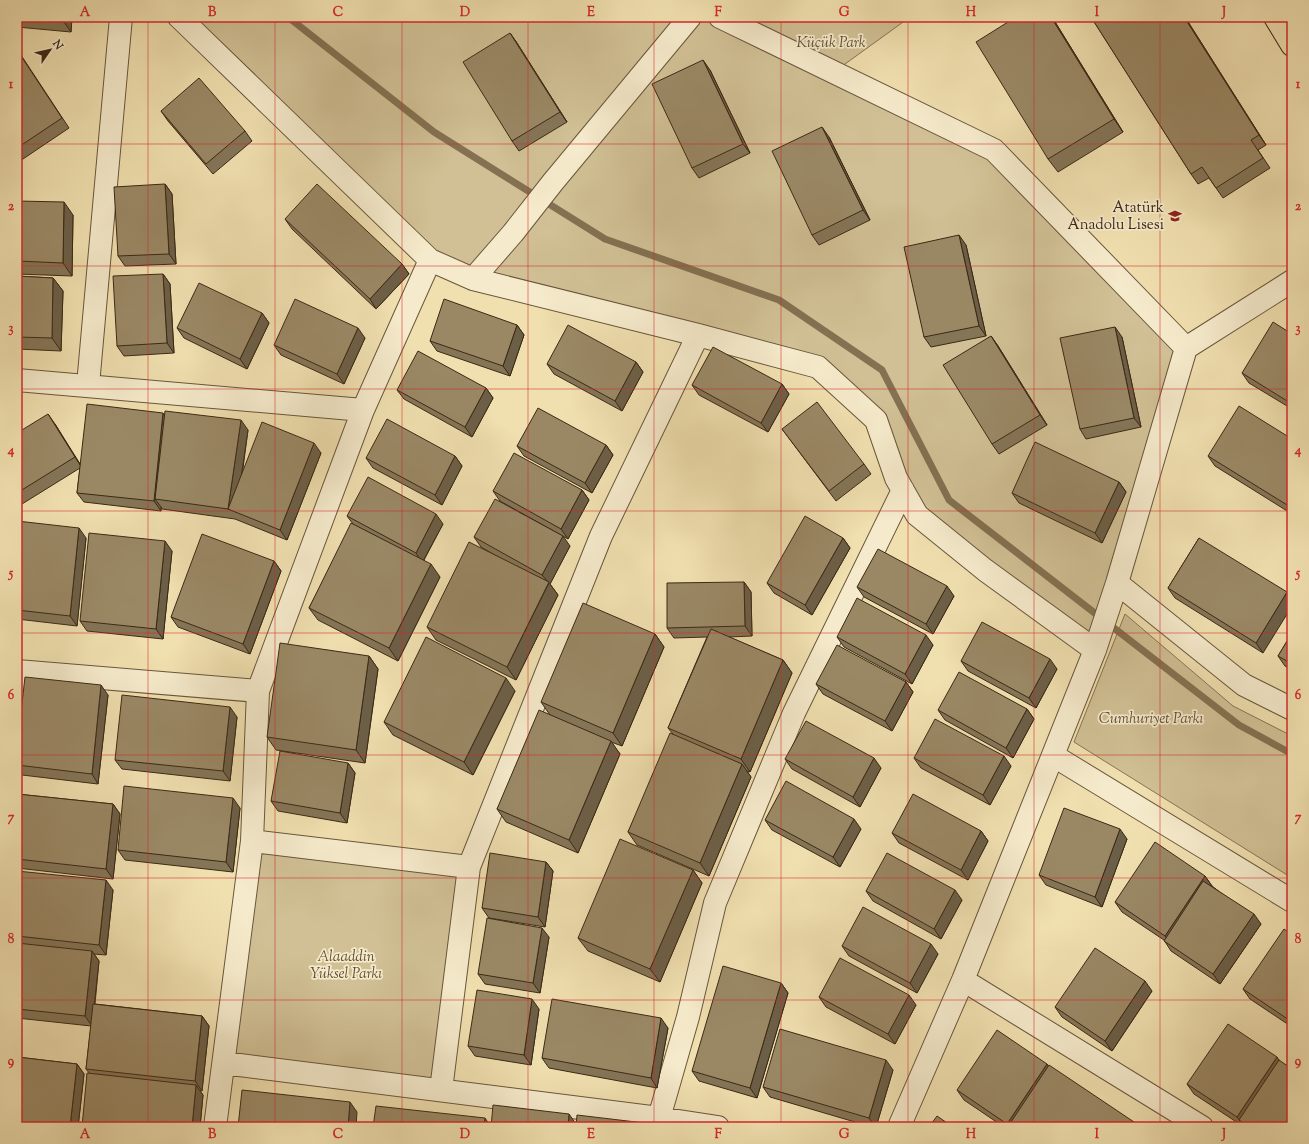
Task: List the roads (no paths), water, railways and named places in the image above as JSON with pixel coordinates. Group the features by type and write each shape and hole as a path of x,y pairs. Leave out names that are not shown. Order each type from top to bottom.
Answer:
{"main road":[{"path":"1282,20 1292,45"}],"street":[{"path":"88,385 121,17"},
{"path":"179,17 430,260 474,279 698,335 818,367 876,420 896,478 917,515 985,570 1095,650"},
{"path":"474,279 690,17"},
{"path":"720,17 994,150 1186,348"},
{"path":"215,1127 252,841 258,691 363,410 430,260"},
{"path":"899,1127 963,980 1054,756 1095,650 1117,584 1186,348 1292,282"},
{"path":"442,1090 468,867 601,536 698,335"},
{"path":"17,380 363,410"},
{"path":"659,1118 688,1017 715,903 794,713 903,490"},
{"path":"1117,584 1244,685 1292,709"},
{"path":"17,702 19,672 258,691"},
{"path":"1054,756 1292,901"},
{"path":"252,841 468,867"},
{"path":"963,980 1202,1127"},
{"path":"224,1062 659,1118 718,1127"}],"waterway":[{"path":"288,17 434,132 605,239 779,300 882,370 949,500 1239,725 1292,754"}],"place":[{"name":"Atatürk Anadolu Lisesi","path":"1175,216"}],"park label":[{"name":"Küçük Park","path":"831,42"},
{"name":"Cumhuriyet Parkı","path":"1151,718"},
{"name":"Alaaddin Yüksel Parkı","path":"346,964"}]}
